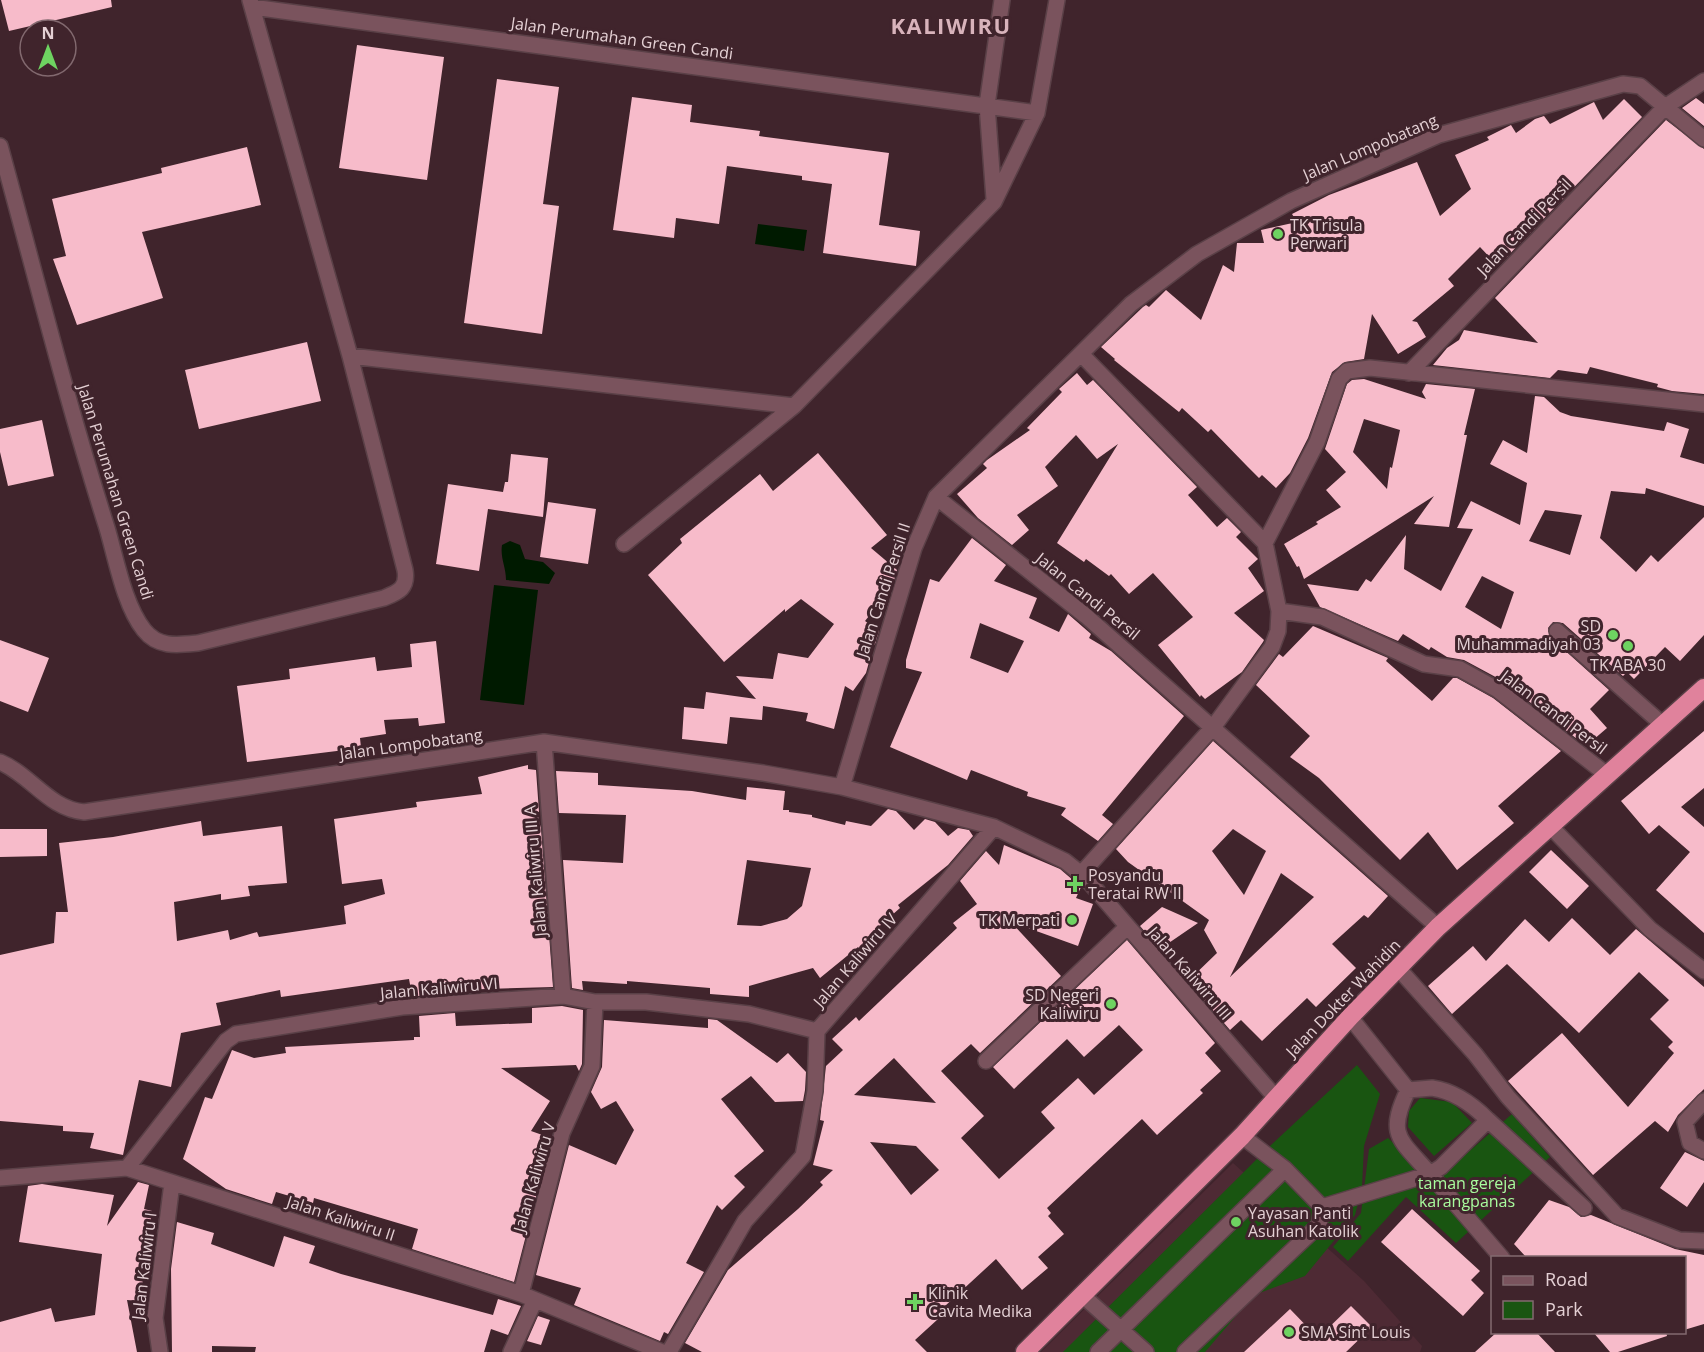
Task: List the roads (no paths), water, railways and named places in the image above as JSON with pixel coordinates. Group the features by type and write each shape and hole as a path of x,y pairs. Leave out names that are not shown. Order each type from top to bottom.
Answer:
{"highway":[{"name":"Jalan Dokter Wahidin","path":"1025,1352 1242,1136 1350,1017 1438,927 1704,688"}],"street":[{"path":"994,202 987,105 1002,0"},
{"path":"624,544 794,406 994,202 1037,113 1057,0"},
{"name":"Jalan Perumahan Green Candi","path":"0,146 93,486 132,609 138,621 152,638 169,645 198,643 384,598 400,591 405,586 406,575 350,356 251,3 1037,113"},
{"path":"1665,107 1704,81"},
{"name":"Jalan Lompobatang","path":"1081,354 1131,304 1197,254 1291,201 1439,135 1623,84 1640,86 1704,140"},
{"name":"Jalan Candi Persil","path":"1409,373 1665,107"},
{"path":"1081,354 1265,543 1279,611 1278,631 1272,647 1214,726 1081,874"},
{"name":"Jalan Candi Persil II","path":"842,787 914,548 936,497 1081,354"},
{"path":"350,356 794,406"},
{"path":"1265,543 1317,442 1341,375 1364,368 1704,404"},
{"name":"Jalan Candi Persil","path":"936,497 1086,616 1214,726 1438,927"},
{"name":"Jalan Candi Persil","path":"1279,611 1322,617 1424,664 1460,669 1498,690 1606,774"},
{"path":"1557,631 1662,724"},
{"name":"Jalan Lompobatang","path":"0,762 31,780 57,804 84,812 544,742 842,787"},
{"name":"Jalan Kaliwiru III A","path":"544,742 563,996"},
{"name":"Jalan Kaliwiru III","path":"842,787 994,827 1065,861 1081,874 1275,1098"},
{"path":"1550,826 1650,929 1704,971"},
{"name":"Jalan Kaliwiru IV","path":"669,1352 745,1221 803,1156 814,1091 817,1031 994,827"},
{"path":"986,1060 1127,927"},
{"path":"1398,968 1475,1054 1508,1097 1617,1216 1679,1240 1704,1241"},
{"name":"Jalan Kaliwiru VI","path":"127,1168 226,1041 236,1034 402,1007 563,996 595,1002 646,1002 738,1013 817,1031"},
{"name":"Jalan Kaliwiru V","path":"520,1294 562,1133 592,1066 595,1002"},
{"path":"1350,1017 1408,1090"},
{"path":"1408,1090 1445,1090 1458,1096 1488,1120 1584,1208"},
{"path":"1408,1090 1397,1113 1398,1136 1501,1256"},
{"path":"1704,1101 1685,1122 1690,1143 1704,1151"},
{"path":"1322,1207 1430,1174 1441,1167 1488,1120"},
{"path":"1242,1136 1285,1169 1322,1207"},
{"name":"Jalan Kaliwiru II","path":"0,1178 127,1168 520,1294 662,1352"},
{"path":"1098,1352 1285,1169"},
{"name":"Jalan Kaliwiru I","path":"160,1352 155,1318 172,1183"},
{"path":"1185,1352 1319,1225 1322,1207"},
{"path":"1082,1295 1146,1352"},
{"path":"512,1352 535,1300"}],"place":[{"name":"TK Trisula Perwari","path":"1278,234"},
{"name":"SD Muhammadiyah 03","path":"1613,635"},
{"name":"TK ABA 30","path":"1628,646"},
{"name":"Posyandu Teratai RW II","path":"1075,884"},
{"name":"TK Merpati","path":"1072,920"},
{"name":"SD Negeri Kaliwiru","path":"1111,1004"},
{"name":"Yayasan Panti Asuhan Katolik","path":"1236,1222"},
{"name":"Klinik Cavita Medika","path":"915,1302"},
{"name":"SMA Sint Louis","path":"1289,1332"}],"district":[{"name":"KALIWIRU","path":"951,25"}],"park label":[{"name":"taman gereja karangpanas","path":"1467,1192"}]}
